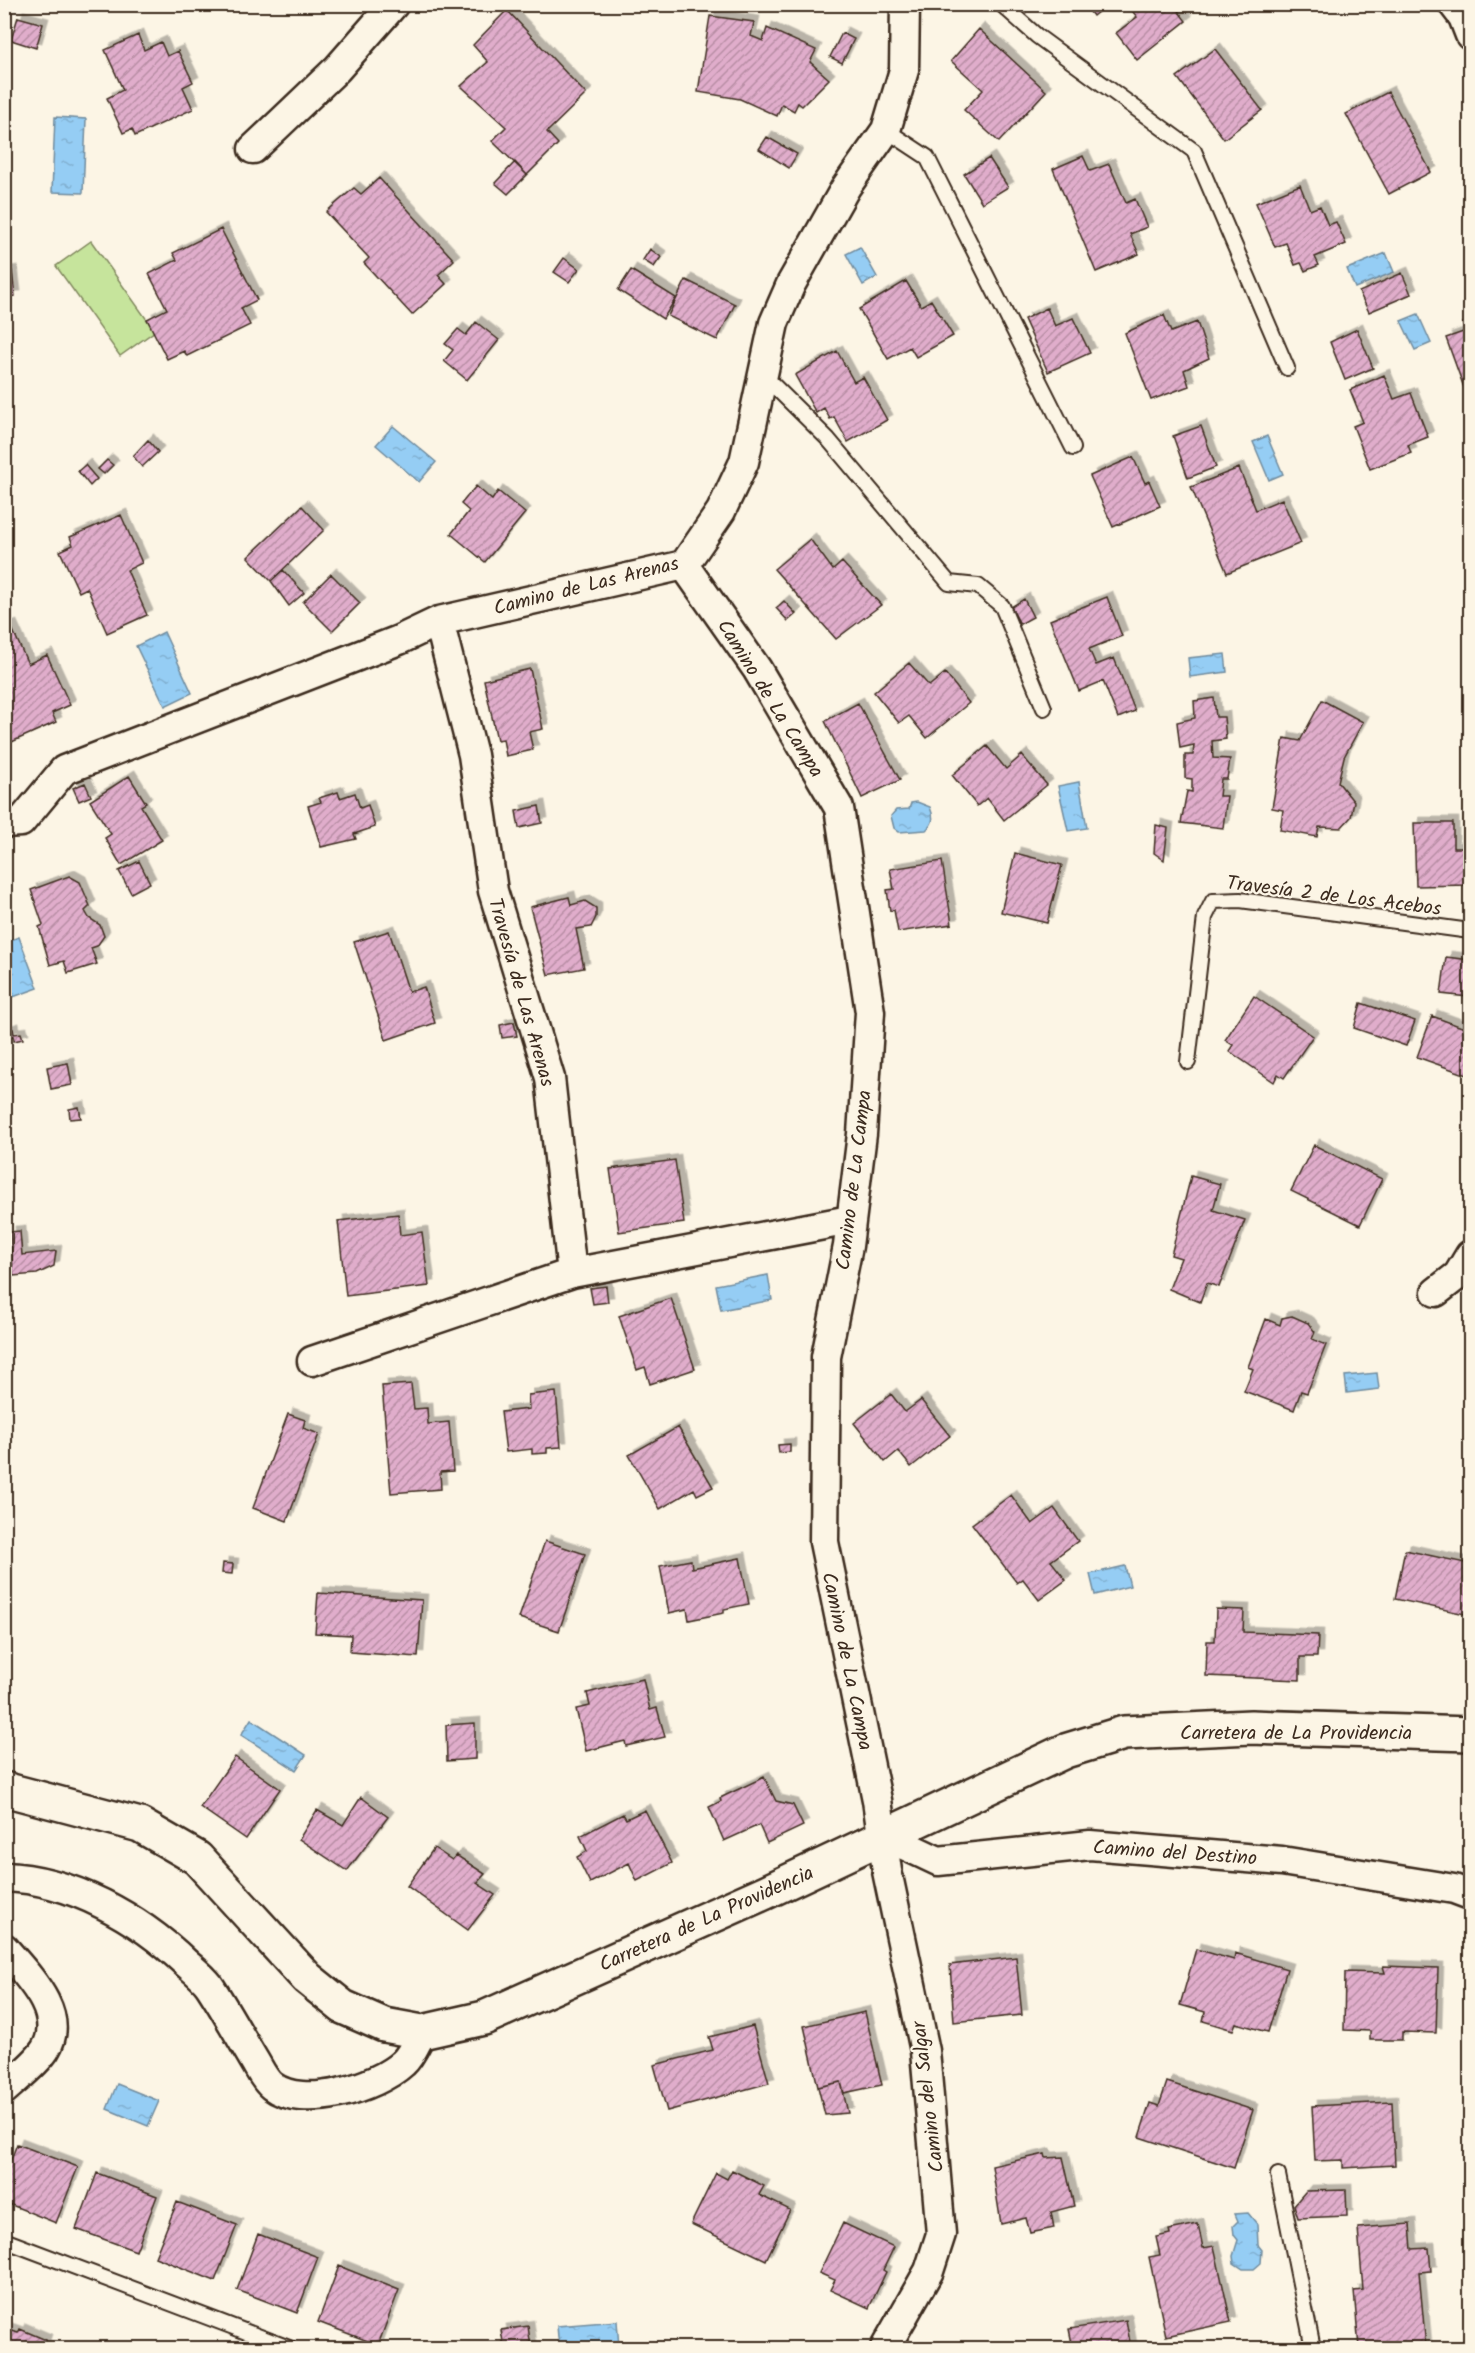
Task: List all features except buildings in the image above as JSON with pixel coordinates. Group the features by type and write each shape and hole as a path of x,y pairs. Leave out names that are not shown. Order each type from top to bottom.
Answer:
{"street":[{"path":"253,149 337,69 394,4"},
{"name":"Camino de Las Arenas","path":"4,823 21,822 64,770 399,640 439,621 684,565 721,511 744,462 774,323 791,284 846,188 886,130 904,70 905,4"},
{"path":"1453,4 1463,17 1470,35"},
{"name":"Camino de La Campa","path":"684,565 757,669 839,808 870,1012 862,1134 848,1246 826,1357 824,1542 883,1835"},
{"name":"Travesía de Las Arenas","path":"439,621 473,755 493,891 550,1078 572,1273"},
{"path":"312,1361 572,1273 850,1220"},
{"path":"1436,1292 1458,1275 1470,1255"},
{"name":"Carretera de La Providencia","path":"4,1789 140,1825 197,1858 307,1978 343,2007 384,2025 422,2032 484,2018 777,1887 1065,1751 1124,1733 1251,1727 1470,1734"},
{"name":"Camino del Destino","path":"883,1835 938,1861 1090,1845 1282,1861 1454,1889 1470,1895"},
{"name":"Camino del Salgar","path":"883,1835 887,1871 925,2052 941,2234 929,2271 885,2349"},
{"path":"4,1877 25,1877 49,1884 119,1911 169,1946 208,1983 270,2085 287,2096 312,2096 342,2092 379,2080 405,2062 422,2032"},
{"path":"4,1948 36,1987 47,2007 53,2028 45,2050 4,2090"}],"lane":[{"path":"1001,4 1037,36 1194,151 1287,368"},
{"path":"886,130 927,157 1073,448"},
{"path":"763,375 828,439 949,583 978,586 1002,606 1044,708"},
{"name":"Travesía 2 de Los Acebos","path":"1188,1062 1205,917 1213,901 1240,900 1470,931"},
{"path":"1278,2175 1313,2349"},
{"path":"4,2240 289,2349"}],"green space":[{"path":"91,241 155,331 120,356 56,266"}],"water":[{"path":"55,117 86,119 83,193 52,192"},
{"path":"860,247 877,277 863,285 846,254"},
{"path":"1386,253 1394,272 1355,288 1347,269"},
{"path":"1418,314 1431,343 1415,350 1401,321"},
{"path":"393,426 436,462 419,482 376,445"},
{"path":"1267,436 1283,474 1269,480 1253,442"},
{"path":"164,632 192,693 165,706 136,646"},
{"path":"1225,654 1227,672 1190,677 1188,658"},
{"path":"1079,782 1087,828 1068,831 1058,786"},
{"path":"917,802 930,807 933,817 931,825 926,830 899,832 894,828 891,816 896,810 909,809 911,803"},
{"path":"19,937 38,988 13,997 5,974 5,942"},
{"path":"768,1275 772,1300 721,1310 716,1285"},
{"path":"1377,1373 1379,1389 1347,1393 1345,1376"},
{"path":"1125,1566 1130,1586 1095,1595 1090,1574"},
{"path":"251,1719 306,1755 296,1770 241,1735"},
{"path":"117,2084 159,2101 148,2126 107,2109"},
{"path":"1248,2213 1257,2224 1258,2245 1262,2250 1261,2263 1254,2269 1243,2269 1234,2263 1233,2256 1238,2240 1234,2235 1233,2226 1238,2221 1235,2214"},
{"path":"617,2321 619,2347 559,2348 557,2326"}]}
